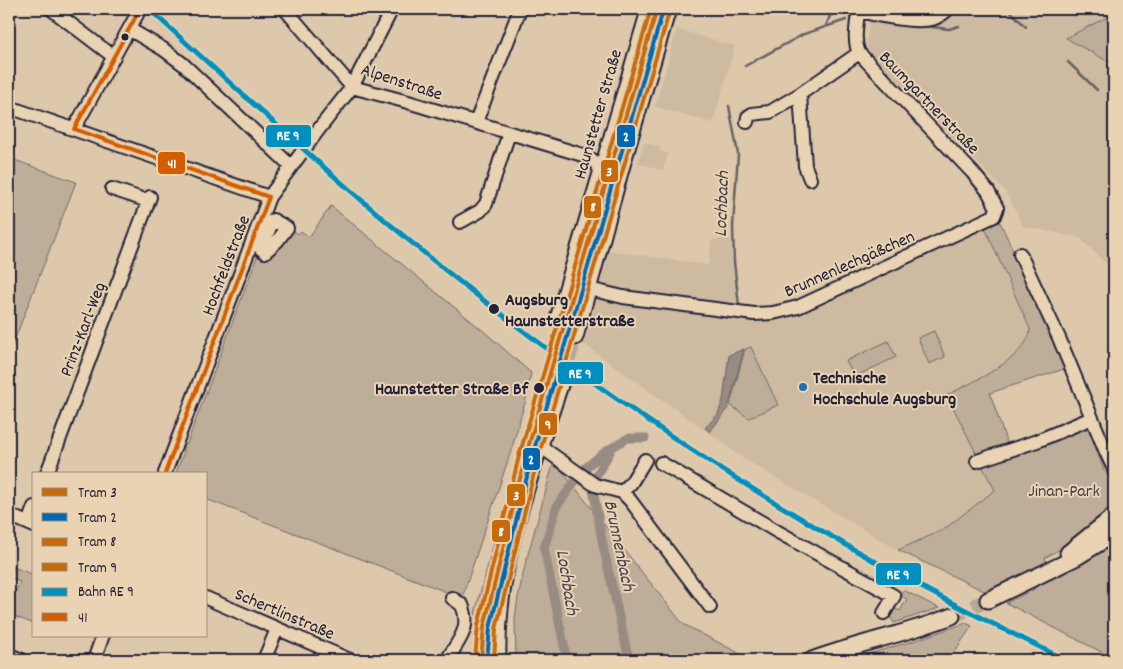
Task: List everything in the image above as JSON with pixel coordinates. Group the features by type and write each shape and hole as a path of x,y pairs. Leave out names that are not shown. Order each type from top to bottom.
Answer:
{"main road":[{"path":"575,337 622,165 668,9"},
{"path":"498,660 498,628 506,570 529,479 561,382"},
{"path":"1035,578 1114,516"},
{"path":"988,600 1077,557 1114,534"},
{"path":"812,660 856,645 908,632 952,616"}],"street":[{"path":"51,9 114,57"},
{"name":"Alpenstraße","path":"285,9 352,87 476,122 586,156 595,162 600,170"},
{"name":"Hochfeldstraße","path":"166,472 269,197 352,87 392,9"},
{"path":"476,122 520,9"},
{"name":"Haunstetter Straße","path":"557,317 648,9"},
{"path":"855,10 921,20 936,18 948,9"},
{"name":"Baumgartnerstraße","path":"855,10 856,47 859,53 972,172 988,191 997,208 996,212"},
{"path":"74,129 138,12"},
{"path":"129,29 183,64 292,165"},
{"path":"750,118 770,112 800,94 859,53"},
{"path":"800,94 805,166 810,179"},
{"path":"9,107 269,197"},
{"path":"460,222 480,212 486,204 509,133"},
{"name":"Prinz-Karl-Weg","path":"47,472 149,199 112,189"},
{"name":"Brunnenlechgäßchen","path":"589,289 623,297 754,314 773,313 806,303 975,226 994,216 996,212"},
{"path":"1020,254 1057,333 1114,469"},
{"path":"976,461 1037,441 1092,418"},
{"path":"540,446 586,478 622,492 710,607"},
{"path":"622,492 631,483 645,460"},
{"path":"661,463 778,532 894,596 884,613"},
{"path":"9,515 31,525"},
{"path":"447,660 464,633 466,625 462,605 452,598"},
{"name":"Schertlinstraße","path":"208,599 350,660"},
{"path":"264,660 277,629"},
{"path":"94,660 103,636"}],"shaded area":[{"path":"959,9 1003,9 1027,30 1028,28 1011,9 1114,9 1114,272 1080,238 1022,226 1005,191 872,55 866,45 870,20 931,25 939,24 948,19"},
{"path":"677,29 735,46 713,123 655,107"},
{"path":"643,144 660,147 659,151 668,154 663,170 638,163"},
{"name":"Technische Hochschule Augsburg","path":"985,228 1030,330 1030,336 1023,346 997,369 948,395 995,490 943,530 898,550 739,456 725,444 584,344 609,252 612,251 708,265 712,240 730,239 739,316 795,313"},
{"path":"744,349 728,408 710,432 705,428 718,414 723,400 729,355"}],"green space":[{"path":"1114,17 1114,65 1066,38 1105,18 1108,21"},
{"path":"9,158 76,182 9,354"},
{"path":"331,206 487,334 531,373 526,399 510,454 462,598 208,500 208,472 176,472 273,214 298,234 301,231 309,237"},
{"path":"1000,222 1067,368 990,393 1008,447 977,455 947,395 983,377 1010,359 1020,350 1027,339 1030,329 985,228"},
{"path":"934,331 945,357 929,364 918,338"},
{"path":"888,341 896,357 854,377 846,361"},
{"path":"751,347 778,405 749,418 730,405 745,349"},
{"name":"Jinan-Park","path":"1087,425 1104,470 1114,484 1114,509 1070,543 1045,558 1049,567 1058,577 1114,544 1113,658 1006,603 1035,589 1014,578 984,591 898,550 943,530 995,490 982,466"},
{"path":"516,460 527,463 495,585 490,610 485,660 474,660 478,618 475,613"},
{"path":"554,461 683,624 752,660 516,660 515,618 518,597"},
{"path":"9,563 13,567 32,574 32,623 9,614 12,600 20,582 9,577"},
{"path":"903,590 939,608 894,623 889,615 893,608 900,611 907,599 901,596"},
{"path":"966,623 972,626 949,660 847,660 907,643"}],"waterway":[{"path":"1008,9 1026,27"},
{"path":"826,26 832,11"},
{"name":"Lochbach","path":"745,66 804,34 846,20"},
{"path":"924,26 949,29 959,26"},
{"path":"1068,62 1097,90"},
{"name":"Lochbach","path":"729,106 738,154 733,226 734,262 739,305"},
{"name":"Lochbach","path":"567,660 544,548 557,506 584,469 606,451 628,438 645,438"},
{"name":"Brunnenbach","path":"610,452 592,483 603,546 629,660"},
{"path":"1113,506 1114,493"},
{"path":"1104,660 1114,647"}],"tunnel":[{"path":"561,382 575,337"},
{"path":"952,616 988,600"}],"tram line":[{"name":"8","path":"475,659 478,626 519,456 651,9"},
{"name":"3","path":"481,660 484,627 525,458 657,9"},
{"name":"2","path":"487,660 490,628 531,460 663,11"},
{"name":"9","path":"494,660 496,629 537,461 669,13"}],"transit line":[{"name":"41","path":"74,129 140,9"},
{"path":"149,9 400,233 487,303 590,380 695,452 803,520 933,593 1066,660"},
{"name":"41","path":"74,129 269,197"},
{"name":"41","path":"165,472 269,197"}],"place":[{"name":"Augsburg Haunstetterstraße","path":"494,309"},
{"name":"Technische Hochschule Augsburg","path":"803,387"},
{"name":"Haunstetter Straße Bf","path":"539,388"}]}
